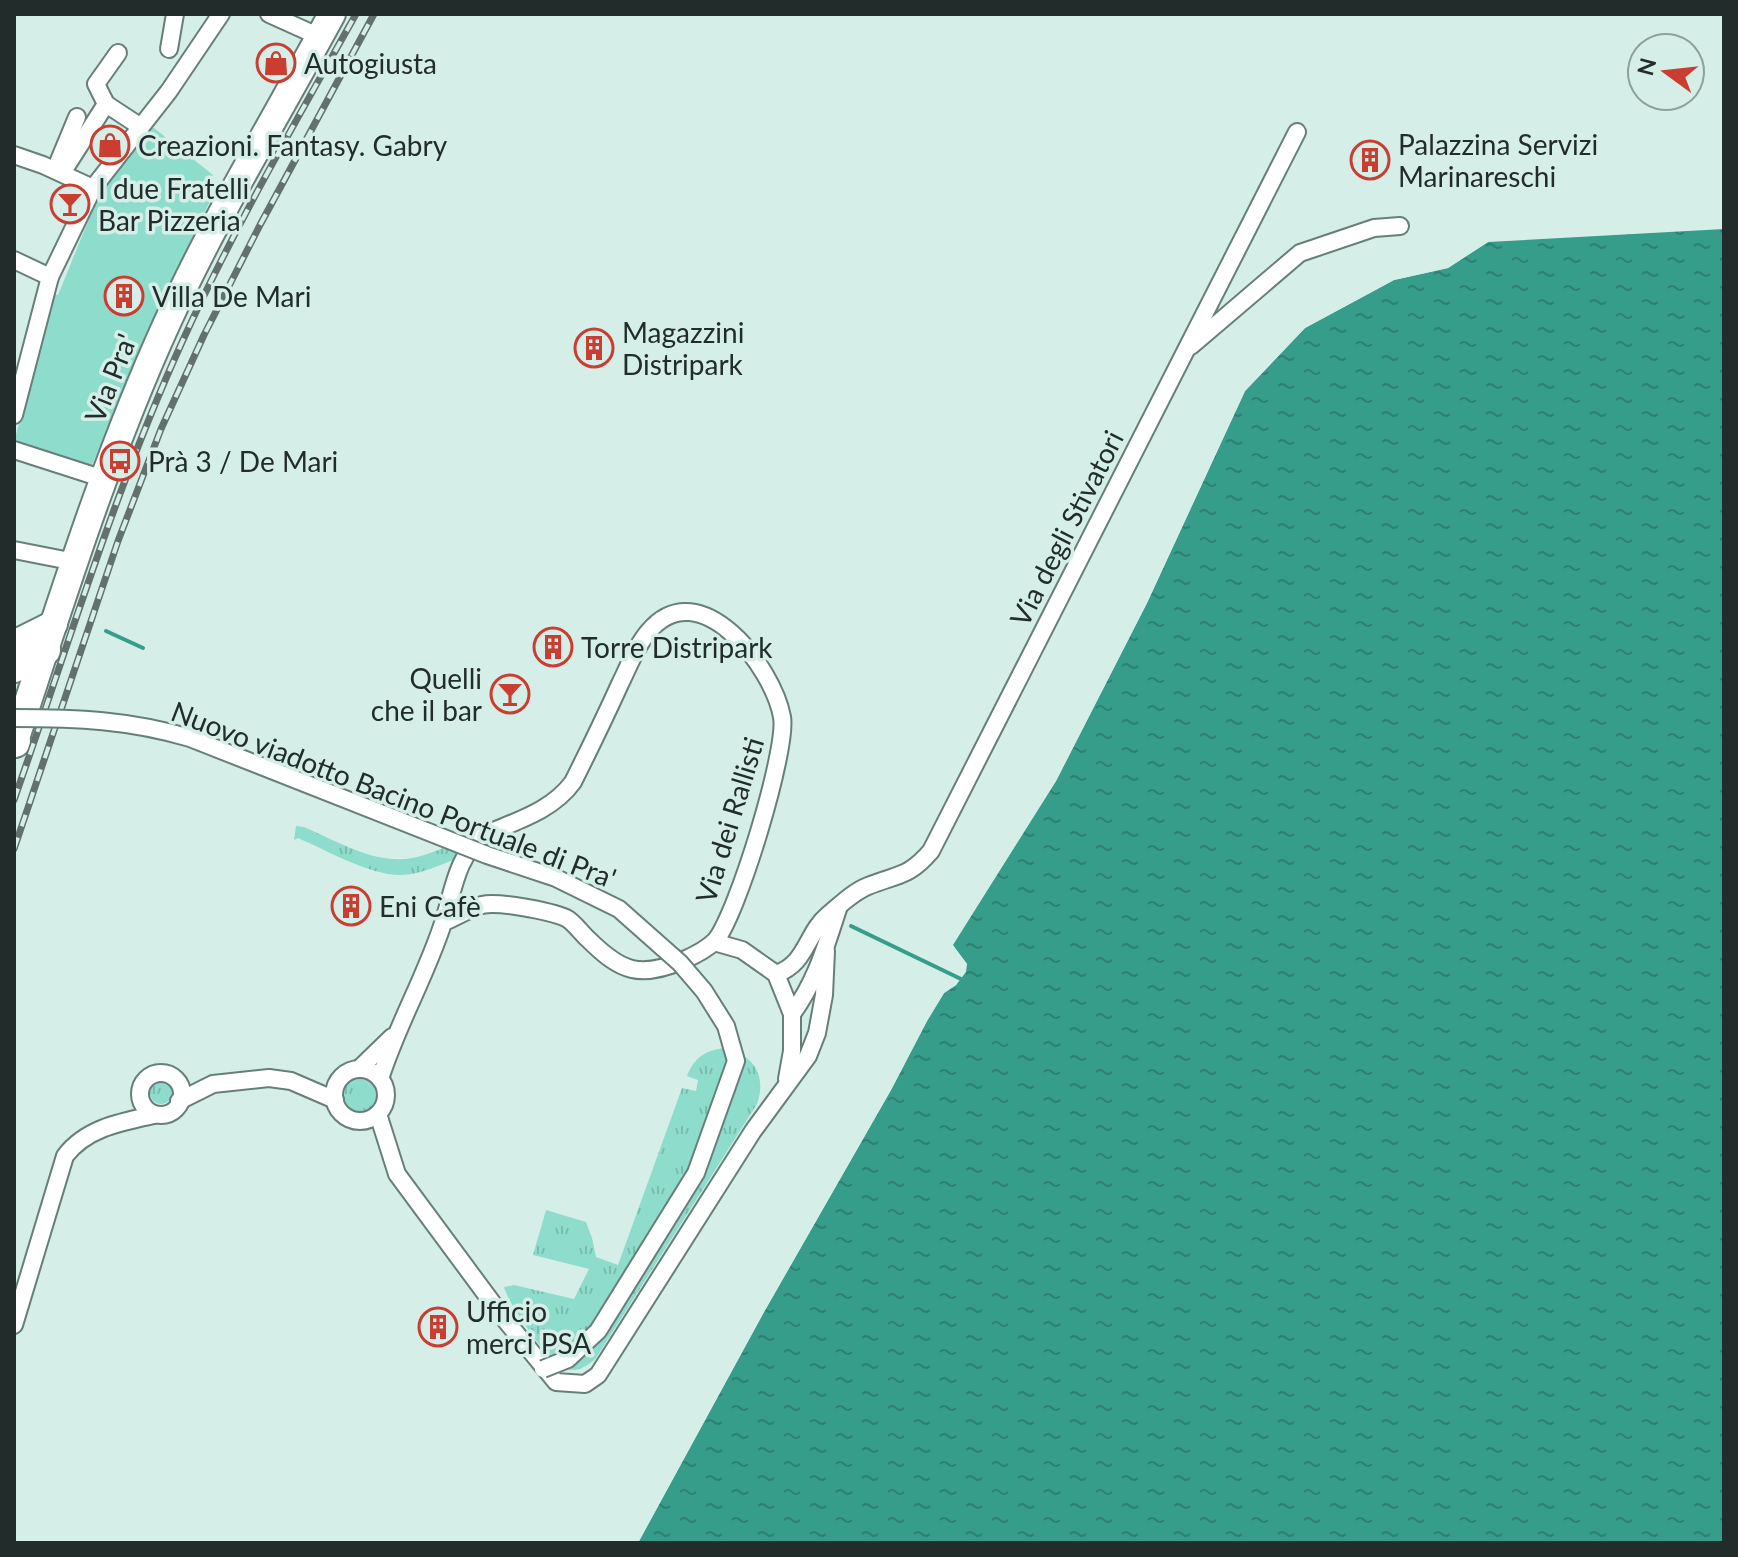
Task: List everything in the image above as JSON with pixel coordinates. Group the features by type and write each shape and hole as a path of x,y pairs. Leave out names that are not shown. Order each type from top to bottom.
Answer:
{"main road":[{"name":"Via Pra'","path":"14,743 27,657 75,562 151,360 192,269 332,14"}],"street":[{"path":"169,49 175,14"},
{"path":"14,415 50,277 93,188 169,91 221,14"},
{"path":"269,14 320,37"},
{"path":"118,53 96,84 106,104 141,127"},
{"path":"59,172 106,104"},
{"path":"59,172 77,117"},
{"name":"Via degli Stivatori","path":"776,974 804,954 820,921 840,905 866,886 909,872 931,851 1297,132"},
{"path":"14,155 93,188"},
{"path":"1184,352 1300,253 1365,231 1400,226"},
{"path":"14,260 50,277"},
{"path":"14,450 104,479"},
{"path":"14,550 75,562"},
{"name":"Via dei Rallisti","path":"689,611 723,625 742,642 763,667 778,698 783,720 778,764 734,908 714,942 685,960 646,973 623,968 567,919 526,909 485,904 444,922 452,886 476,841 553,804 573,782 635,653 650,630 665,618 689,611"},
{"name":"Nuovo viadotto Bacino Portuale di Pra'","path":"14,718 111,720 190,738 487,855 556,878 619,909 680,963 704,991 726,1026 736,1061 696,1173 598,1331 568,1359 543,1369"},
{"path":"792,1014 803,1000 826,951 840,905"},
{"path":"380,1079 367,1070 359,1069 350,1071 341,1079 335,1100 344,1116 359,1121 378,1114 386,1097 380,1079 394,1036 444,922"},
{"path":"714,942 742,950 776,974 792,1014 792,1051 785,1088"},
{"path":"378,1114 397,1174 543,1369 556,1382 585,1384 598,1375 753,1131 808,1056 817,1033 825,985 826,951"},
{"path":"359,1069 394,1036"},
{"path":"14,1325 65,1156 75,1143 116,1123 167,1115 178,1107 179,1093 173,1077 153,1074 140,1088 140,1098 145,1108 154,1115"},
{"path":"179,1093 213,1084 269,1078 291,1081 341,1079"},
{"path":"291,1081 335,1100"},
{"path":"116,1123 140,1098"},
{"path":"359,1121 390,1158"}],"green space":[{"path":"149,124 213,175 202,193 211,199 158,308 92,465 14,442 53,294 58,295 100,192"},
{"path":"296,826 384,858 418,857 460,841 461,857 415,873 388,874 361,866 298,838 294,840"},
{"path":"725,1048 744,1056 756,1068 760,1084 757,1104 596,1358 580,1369 562,1368 529,1331 504,1287 514,1285 574,1299 589,1269 533,1255 546,1210 586,1222 596,1257 618,1265 682,1088 696,1091 698,1080 687,1076 701,1056"},
{"path":"361,1078 373,1083 378,1095 373,1107 361,1112 349,1107 344,1095 349,1083"},
{"path":"161,1082 172,1093 161,1104 150,1093"}],"water":[{"path":"1724,229 1724,1543 638,1543 927,1021 944,993 956,985 967,964 952,945 1056,781 1147,603 1245,391 1305,328 1394,280 1448,268 1488,242"}],"pier":[{"path":"1480,242 1488,242 1448,268 1394,280 1305,328 1245,391 1147,603 1056,781 953,945 967,964 966,972 956,985 944,993 927,1021 638,1543 634,1543 761,1310 888,1088 923,1019 940,990 953,982 962,971 963,966 949,943 1053,779 1144,601 1241,389 1303,324 1392,276 1446,264"}],"waterway":[{"path":"106,631 143,648"},
{"path":"851,926 961,979"}],"railway":[{"path":"14,800 93,568 158,396 223,257 356,14"},
{"path":"14,849 118,541 161,429 260,225 374,14"}],"place":[{"name":"Autogiusta","path":"276,63"},
{"name":"Creazioni. Fantasy. Gabry","path":"110,145"},
{"name":"Palazzina Servizi Marinareschi","path":"1370,160"},
{"name":"I due Fratelli Bar Pizzeria","path":"70,204"},
{"name":"Villa De Mari","path":"124,296"},
{"name":"Magazzini Distripark","path":"594,348"},
{"name":"Prà 3 / De Mari","path":"120,461"},
{"name":"Torre Distripark","path":"553,647"},
{"name":"Quelli che il bar","path":"510,694"},
{"name":"Eni Cafè","path":"351,906"},
{"name":"Ufficio merci PSA","path":"438,1327"}]}
